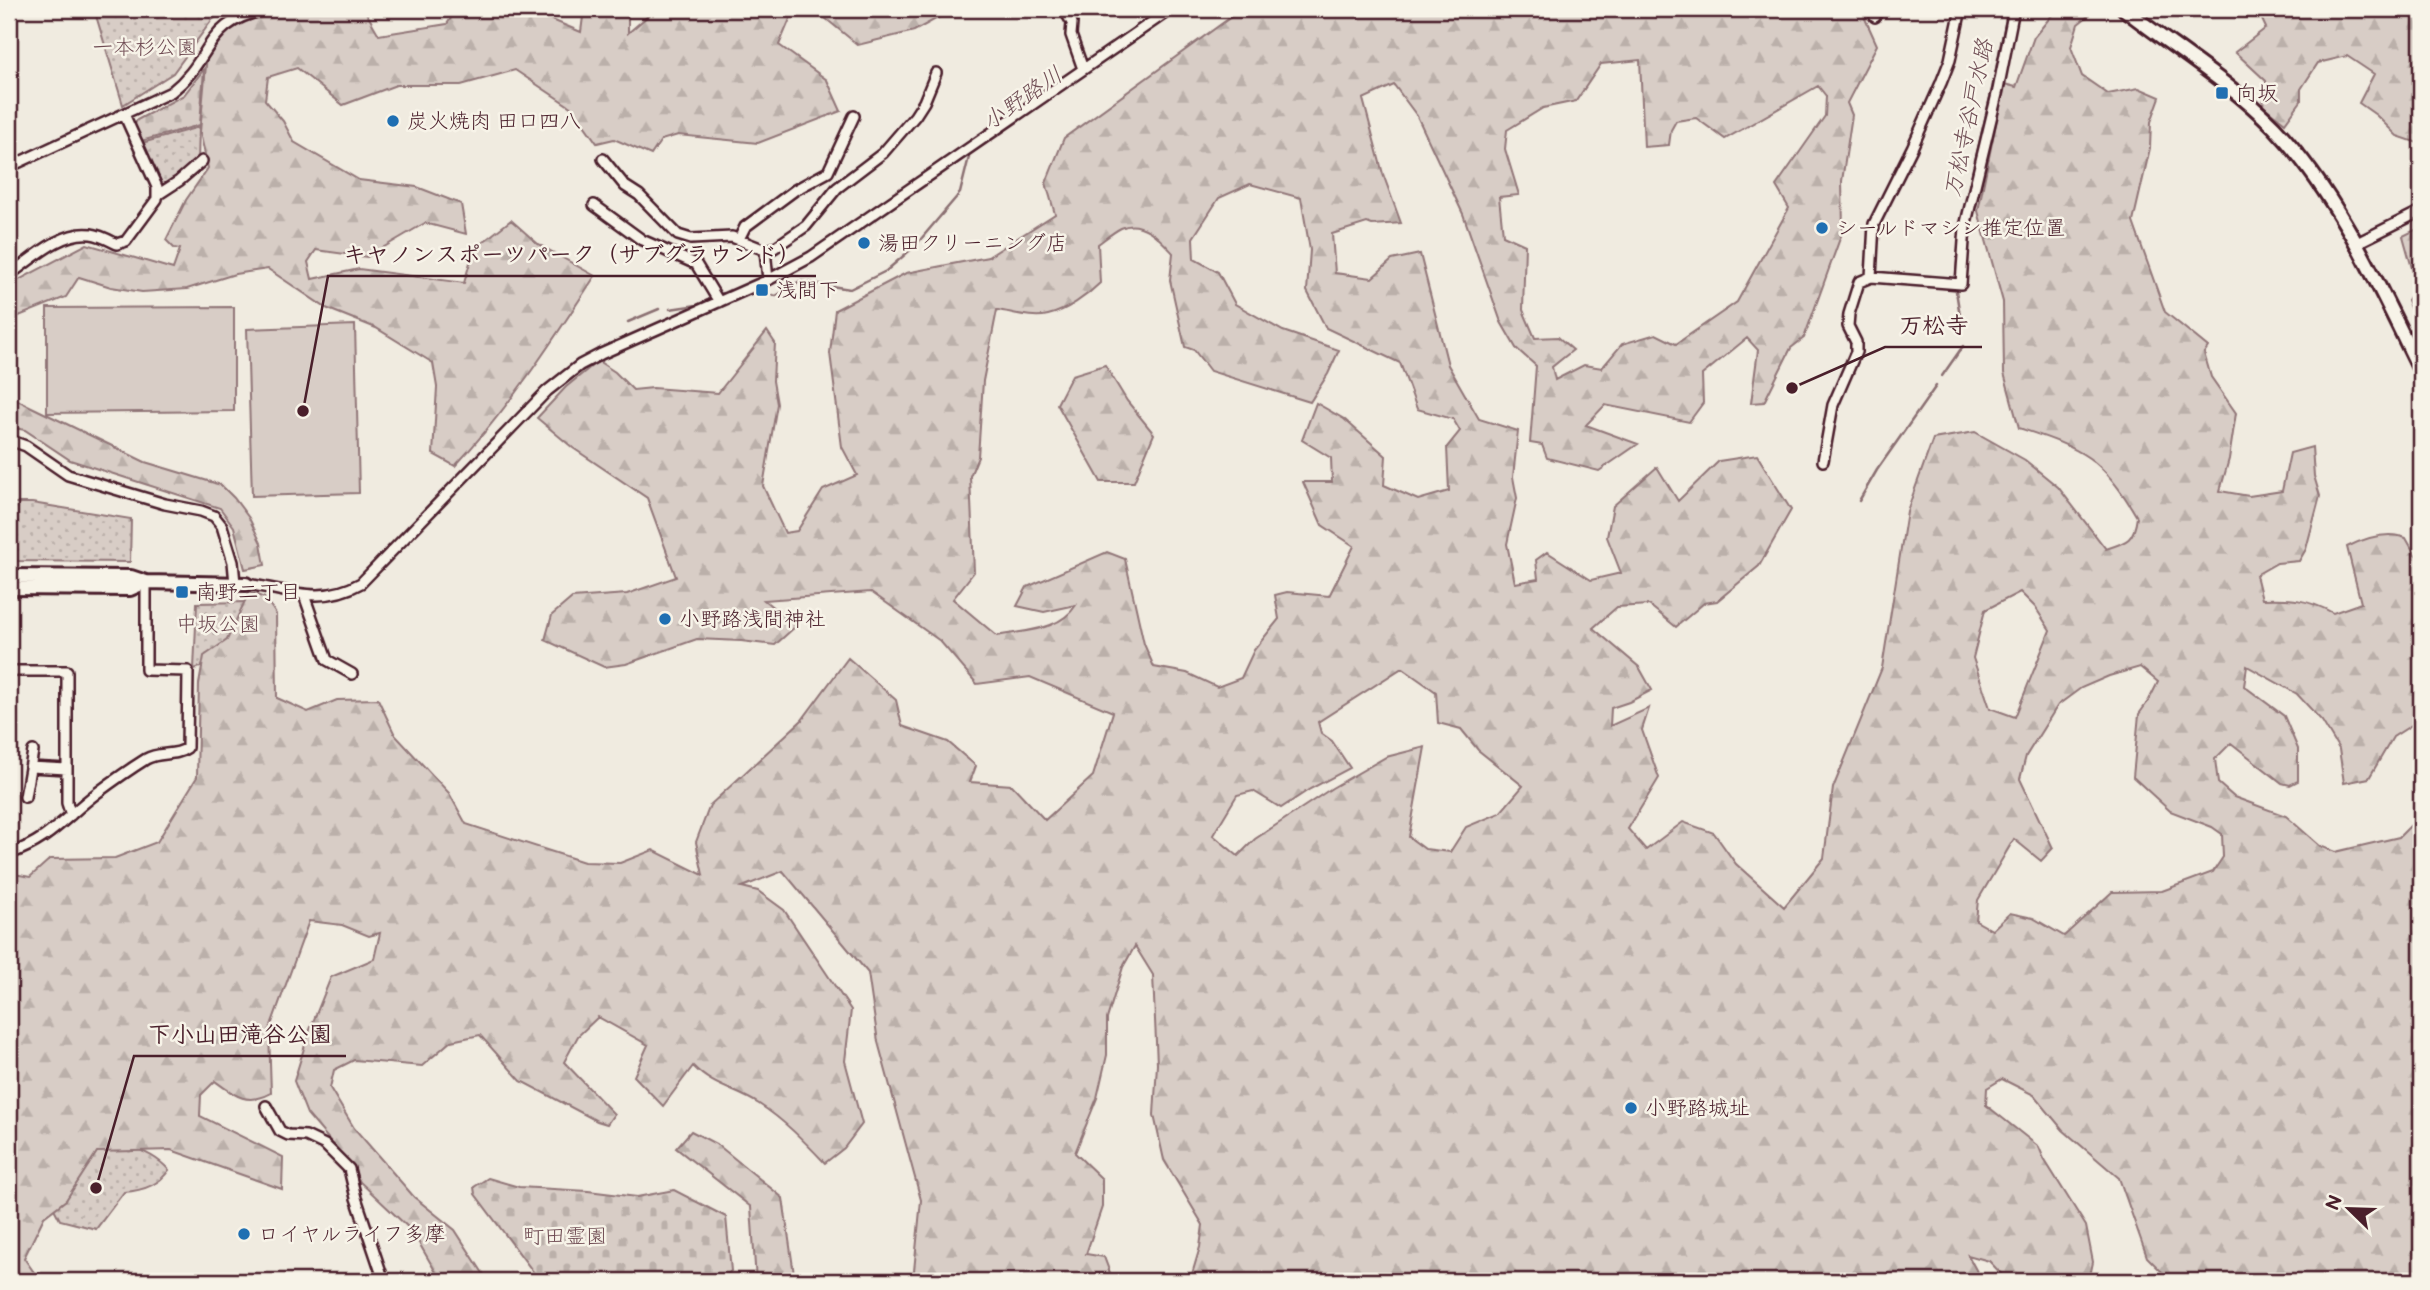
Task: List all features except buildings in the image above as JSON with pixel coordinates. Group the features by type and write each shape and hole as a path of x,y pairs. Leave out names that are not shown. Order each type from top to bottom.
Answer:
{"main road":[{"path":"2124,9 2237,94 2297,152 2319,182 2355,244 2421,372"},
{"path":"9,576 131,577 146,582 241,583"},
{"path":"9,589 130,589 146,582"}],"street":[{"path":"9,167 163,96 180,85 212,40 229,23 245,15 271,9"},
{"path":"1064,9 1072,23 1071,35 1083,69"},
{"path":"9,440 26,446 68,475 214,516 222,526 241,583 304,595 339,593 361,583 547,391 580,365 768,280 811,257 1171,9"},
{"path":"1871,276 1874,224 1941,83 1950,60 1961,9"},
{"path":"1824,461 1833,405 1856,352 1856,342 1848,326 1859,282 1871,276 1961,284 1965,227 1998,90 2014,9"},
{"path":"603,159 625,186 639,195 678,235 691,239 732,237 765,250 774,248 806,226 837,188 883,153 915,116 936,73"},
{"path":"124,114 159,194"},
{"path":"739,239 745,227 795,190 828,172 854,116"},
{"path":"9,275 45,249 80,234 96,235 117,244 126,241 159,194 179,181 201,160"},
{"path":"594,205 642,240 696,264 719,302"},
{"path":"2355,244 2421,211"},
{"path":"765,250 768,280"},
{"path":"9,854 32,847 55,831 96,793 150,757 180,753 187,748 188,671 146,670 146,582"},
{"path":"304,595 327,660 352,674"},
{"path":"9,671 67,671 66,803 71,816"},
{"path":"25,797 33,751"},
{"path":"30,767 67,769"},
{"path":"266,1106 280,1131 288,1135 306,1136 325,1145 349,1169 384,1281"}],"green space":[{"name":"一本杉公園","path":"94,9 228,9 212,20 173,73 123,105"},
{"path":"252,9 364,9 379,35 447,24 457,9 526,9 581,32 584,9 628,9 628,33 656,9 798,9 792,14 779,45 827,80 841,111 758,143 678,135 661,140 651,155 614,139 597,143 572,108 515,70 461,85 396,85 343,105 297,68 268,77 265,100 283,121 294,142 359,180 417,187 461,204 466,234 425,223 367,257 316,250 308,262 312,279 359,269 464,283 474,249 511,220 538,244 595,276 512,398 455,466 433,454 437,387 433,363 376,328 326,308 268,269 235,274 187,289 142,292 111,287 79,277 66,297 9,320 9,285 87,244 173,269 180,249 174,248 166,240 186,200 208,168 200,132 207,54 221,33"},
{"path":"814,9 954,9 914,31 858,45"},
{"path":"1242,9 1866,9 1863,14 1877,45 1847,103 1852,115 1842,181 1843,230 1804,338 1791,348 1764,402 1751,403 1758,350 1747,338 1702,375 1703,403 1689,422 1605,405 1586,425 1638,444 1599,471 1547,458 1542,445 1530,443 1536,366 1516,348 1501,322 1463,214 1417,116 1394,85 1363,99 1383,174 1401,223 1367,223 1332,234 1335,273 1372,278 1392,260 1420,254 1448,365 1479,419 1518,431 1513,477 1517,498 1507,544 1515,583 1538,579 1536,560 1547,552 1591,580 1621,573 1607,537 1613,506 1657,467 1678,501 1719,461 1757,455 1791,510 1759,566 1717,601 1704,603 1676,627 1649,605 1617,607 1593,628 1639,667 1652,690 1611,708 1610,726 1649,708 1642,730 1659,778 1628,829 1646,850 1683,822 1714,833 1736,864 1784,907 1824,858 1833,788 1882,668 1907,511 1933,439 1975,432 2025,460 2058,487 2106,549 2125,542 2134,531 2137,517 2116,485 2096,463 2064,444 2019,428 2004,373 2003,302 1978,211 2004,84 2016,87 2034,37 2057,9 2104,9 2092,13 2078,24 2071,47 2082,76 2108,94 2139,88 2160,97 2151,122 2150,148 2133,222 2165,312 2208,347 2204,353 2211,377 2236,413 2229,459 2220,491 2249,496 2282,491 2290,453 2312,447 2314,476 2320,496 2306,549 2299,561 2277,563 2256,575 2262,599 2299,600 2333,613 2361,603 2347,547 2369,538 2392,535 2406,538 2421,559 2421,719 2393,737 2369,778 2344,783 2339,749 2322,721 2297,694 2247,666 2244,686 2284,716 2298,749 2298,781 2290,785 2282,783 2231,743 2215,759 2218,783 2234,797 2286,816 2320,846 2335,852 2399,837 2421,815 2421,1281 2171,1281 2147,1257 2119,1178 2063,1130 2034,1095 2002,1079 1987,1088 1986,1105 2039,1147 2086,1226 2093,1262 2089,1281 2008,1281 1989,1261 1968,1255 1982,1281 1190,1281 1203,1225 1164,1160 1154,1115 1157,1064 1153,975 1135,946 1123,967 1107,1019 1107,1055 1097,1098 1075,1153 1102,1179 1102,1207 1086,1254 1104,1257 1113,1281 913,1281 921,1200 878,1042 868,973 783,871 742,887 758,891 784,910 851,1010 845,1061 862,1124 844,1148 825,1163 768,1110 709,1079 693,1066 663,1106 634,1076 648,1045 598,1017 578,1036 564,1062 614,1114 607,1124 521,1081 480,1035 451,1041 422,1066 354,1060 334,1070 330,1088 354,1128 414,1197 455,1230 488,1281 441,1281 412,1231 360,1182 351,1165 307,1114 294,1081 309,1032 331,977 374,959 380,933 369,936 342,925 309,921 269,1031 271,1093 255,1099 242,1098 215,1081 201,1095 200,1116 283,1157 282,1189 171,1150 97,1152 66,1200 44,1217 24,1258 40,1281 9,1281 9,873 30,877 50,859 115,858 157,842 197,777 199,684 204,656 227,640 249,592 265,598 276,614 277,698 308,712 337,700 378,699 395,735 449,793 466,824 584,862 620,863 653,850 703,875 696,842 710,805 802,720 848,658 896,700 902,726 948,742 976,766 970,782 1012,785 1045,820 1093,776 1113,712 1030,677 977,684 940,641 871,592 764,600 796,626 775,645 697,639 626,664 604,667 545,640 552,615 572,598 627,594 676,577 647,498 573,448 537,418 566,387 598,361 615,372 633,390 653,388 718,393 767,331 775,343 773,381 777,404 763,486 785,533 797,531 823,490 857,475 842,447 830,353 835,310 906,273 988,257 1055,214 1046,183 1064,138","holes":["1640,60 1644,147 1669,145 1671,130 1676,121 1696,118 1725,139 1818,86 1826,96 1825,116 1776,186 1789,208 1737,302 1676,344 1656,334 1622,344 1602,368 1584,365 1555,380 1552,367 1573,350 1558,337 1535,338 1523,310 1525,245 1503,235 1499,197 1519,195 1505,149 1507,130 1543,108 1576,101 1601,64","1250,184 1301,198 1310,250 1307,291 1326,328 1400,363 1417,409 1453,419 1460,431 1447,447 1449,491 1418,500 1384,485 1386,456 1344,419 1316,403 1302,440 1331,458 1332,482 1303,482 1322,525 1354,546 1329,596 1287,592 1275,595 1279,619 1254,650 1241,678 1217,687 1187,673 1154,667 1144,644 1125,559 1107,552 1027,587 1017,606 1044,612 1076,605 1069,614 1051,625 997,636 953,599 974,572 970,476 978,457 983,381 997,310 1042,316 1055,313 1076,302 1100,283 1098,244 1121,228 1136,226 1150,232 1173,253 1170,280 1185,347 1194,350 1210,371 1310,402 1328,374 1339,350 1283,331 1235,304 1218,272 1194,259 1193,238 1219,198","2020,592 2035,607 2050,630 2015,717 1990,708 1973,658 1985,610","2140,667 2158,682 2139,714 2133,777 2170,811 2212,827 2222,834 2223,857 2213,872 2162,891 2112,892 2064,936 2033,918 2010,913 1992,930 1976,921 1978,900 2014,839 2041,861 2053,848 2020,779 2026,756 2058,705 2081,688","1402,668 1436,692 1438,723 1461,729 1478,750 1523,786 1500,813 1466,827 1450,852 1425,849 1409,837 1425,747 1386,757 1332,788 1255,839 1238,856 1213,835 1237,795 1253,791 1281,808 1350,768 1332,741 1321,733 1318,722"]},
{"path":"2257,9 2421,9 2421,144 2397,136 2359,103 2374,74 2347,56 2318,63 2301,89 2301,101 2285,123 2263,106 2266,81 2235,52 2266,28"},
{"path":"204,69 200,125 141,141 134,126 137,120 184,95"},
{"path":"199,127 198,161 162,188 142,143"},
{"path":"2421,227 2421,336 2407,300 2417,286 2403,236"},
{"path":"234,307 234,411 47,413 47,308"},
{"path":"355,325 359,493 252,496 247,329"},
{"path":"1105,365 1127,401 1154,434 1134,482 1101,482 1057,404 1072,375"},
{"path":"9,396 145,462 221,485 249,518 261,543 265,565 245,569 234,527 220,508 70,460 25,430 9,427"},
{"path":"9,503 32,503 131,519 130,562 9,561"},
{"name":"中坂公園","path":"247,602 216,662 194,669 197,603"},
{"path":"691,1131 718,1145 783,1198 795,1281 756,1281 751,1207 676,1148"},
{"path":"62,1139 105,1142 133,1148 158,1160 169,1170 150,1186 124,1192 96,1229 60,1220 48,1197"},
{"name":"町田霊園","path":"488,1178 519,1187 637,1197 674,1190 726,1217 731,1271 720,1281 540,1281 475,1194 474,1187"}],"waterway":[{"name":"万松寺谷戸水路","path":"1956,276 1960,226 2008,9"},
{"name":"小野路川","path":"974,151 1088,72"},
{"name":"小野路川","path":"772,295 776,296 800,281 850,289 886,271 915,246 960,193 969,157"},
{"path":"670,309 697,305 730,290"},
{"name":"万松寺谷戸水路","path":"1956,291 1962,328"},
{"path":"628,322 659,309"},
{"name":"万松寺谷戸水路","path":"1942,376 1963,346"},
{"name":"万松寺谷戸水路","path":"1859,501 1877,470 1936,386"}],"place":[{"name":"向坂","path":"2222,93"},
{"name":"炭火焼肉 田口四八","path":"393,121"},
{"name":"シールドマシン推定位置","path":"1822,228"},
{"name":"湯田クリーニング店","path":"864,243"},
{"name":"浅間下","path":"762,290"},
{"name":"万松寺","path":"1792,388"},
{"name":"キヤノンスポーツパーク（サブグラウンド）","path":"303,411"},
{"name":"南野二丁目","path":"182,592"},
{"name":"小野路浅間神社","path":"665,619"},
{"name":"小野路城址","path":"1631,1108"},
{"name":"下小山田滝谷公園","path":"96,1188"},
{"name":"ロイヤルライフ多摩","path":"244,1234"}]}
